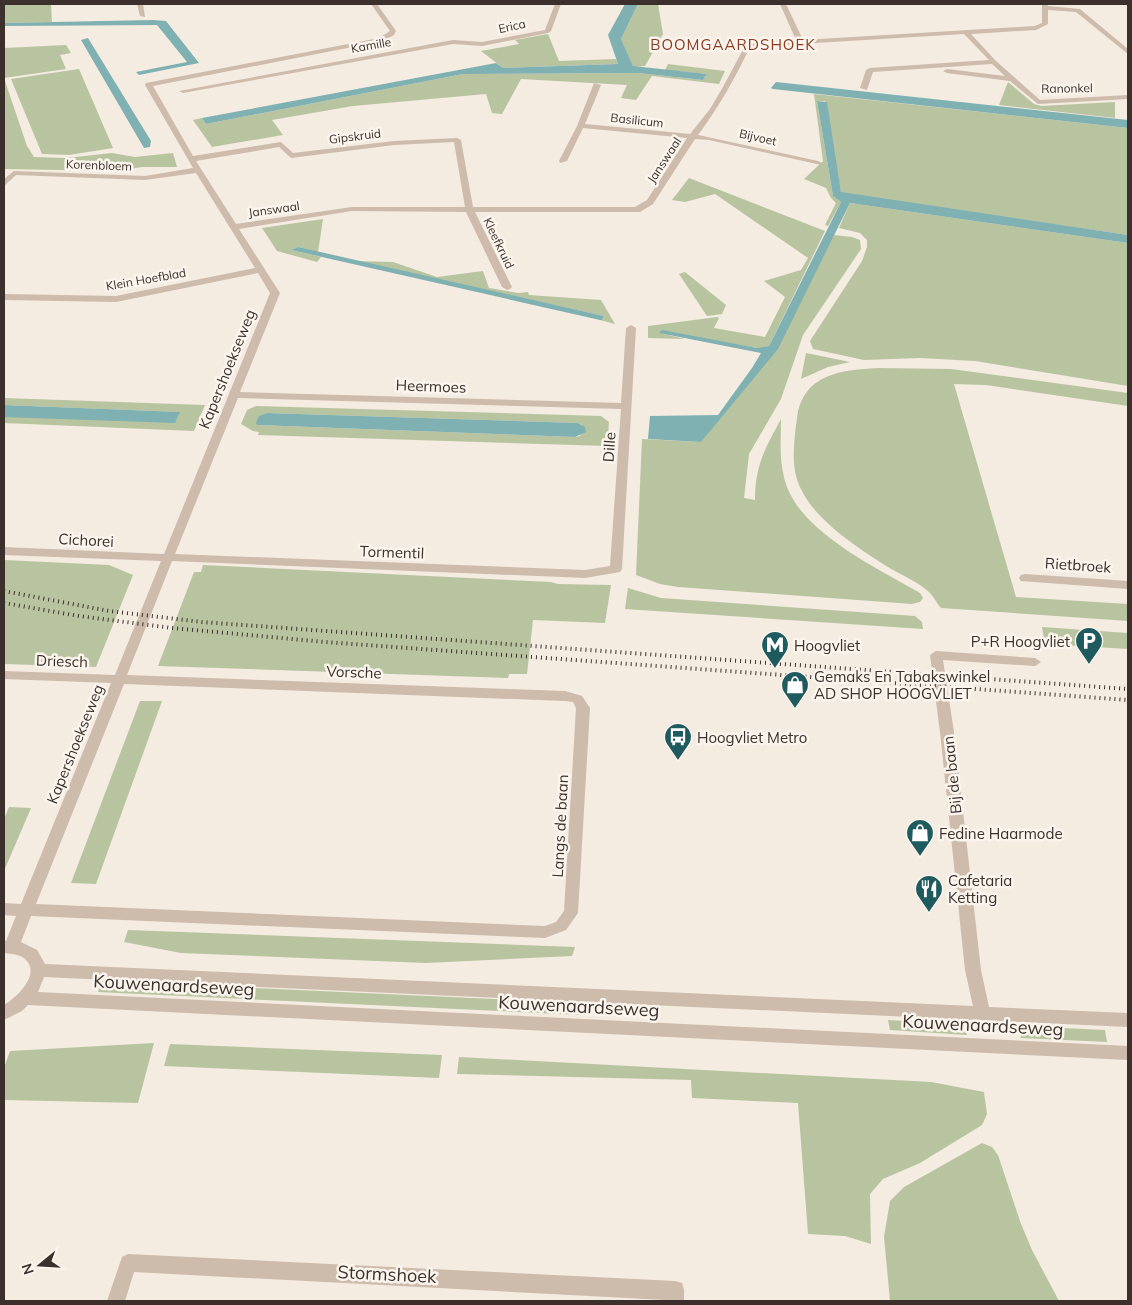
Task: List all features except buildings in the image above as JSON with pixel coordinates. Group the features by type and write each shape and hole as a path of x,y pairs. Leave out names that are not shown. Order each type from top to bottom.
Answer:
{"street":[{"path":"140,4 144,16"},
{"name":"Kapershoekseweg","path":"7,947 26,910 167,558 236,395 275,293 191,159 149,85 388,38 392,31 377,4"},
{"name":"Erica","path":"453,42 482,44 548,31 558,4"},
{"path":"783,4 800,41"},
{"path":"1045,6 1078,10 1128,52"},
{"name":"Janswaal","path":"234,226 352,209 637,210 650,202 692,137 728,87 748,45 1036,28 1045,24 1045,6"},
{"name":"Ranonkel","path":"966,32 994,62 1038,102 1128,97"},
{"name":"Kamille","path":"183,91 453,42"},
{"path":"282,59 293,71"},
{"path":"864,88 870,70 994,62"},
{"path":"913,67 1014,79"},
{"path":"563,161 581,126 597,85"},
{"name":"Basilicum","path":"581,126 692,137"},
{"name":"Bijvoet","path":"692,137 709,138 818,163"},
{"name":"Gipskruid","path":"191,159 281,144 291,156 367,145 425,140 458,140 470,201 469,210"},
{"name":"Korenbloem","path":"4,184 14,173 145,178 198,170"},
{"name":"Kleefkruid","path":"469,210 507,287"},
{"name":"Klein Hoefblad","path":"4,297 116,299 261,270"},
{"name":"Dille","path":"616,569 631,328"},
{"name":"Heermoes","path":"236,395 626,406"},
{"name":"Cichorei","path":"4,551 167,558"},
{"name":"Tormentil","path":"167,558 585,574 616,569"},
{"name":"Rietbroek","path":"1025,578 1128,585"},
{"name":"Bij de baan","path":"982,1013 973,970 948,732 936,655 1035,662"},
{"name":"Driesch","path":"4,675 119,679"},
{"name":"Vorsche","path":"119,679 565,696 577,699 583,708"},
{"name":"Langs de baan","path":"26,910 545,932 560,926 571,913 583,708"},
{"path":"4,909 26,910"},
{"path":"4,1013 27,998 38,980 39,970 37,963 27,952 7,947"},
{"name":"Kouwenaardseweg","path":"39,970 1128,1020"},
{"name":"Kouwenaardseweg","path":"27,998 1128,1052"},
{"name":"Stormshoek","path":"116,1301 128,1262 675,1290 675,1301"}],"green space":[{"path":"51,4 52,22 4,23 4,5"},
{"path":"638,4 658,4 663,34 645,66 633,67 621,39"},
{"path":"548,34 559,61 616,59 618,64 503,68 481,51 519,44 515,40"},
{"path":"66,45 71,53 60,55 66,69 4,78 4,48"},
{"path":"668,64 725,71 719,84 652,76 636,100 621,98 627,85 521,79 502,114 492,113 486,94 353,106 272,120 283,135 212,147 193,120 202,118 206,124 463,74 638,73 703,80 707,74 665,70"},
{"path":"79,69 113,148 69,155 42,154 11,79"},
{"path":"4,78 27,146 34,157 66,158 112,153 135,157 173,153 177,167 142,167 117,171 4,169"},
{"path":"1008,82 1034,104 1041,106 1115,102 1115,118 999,105"},
{"path":"814,94 1128,128 1128,235 841,192 825,101 817,101 833,196 841,202 828,226 825,225 836,203 826,188 804,179 823,161"},
{"path":"689,178 825,231 769,346 758,348 660,333 685,339 648,338 648,326 717,317 719,318 714,328 765,337 785,297 764,281 801,270 808,258 715,194 685,202 672,200"},
{"path":"850,203 1128,243 1128,386 975,361 920,358 864,360 813,349 810,341 862,261 867,247 867,240 860,233 839,228"},
{"path":"323,219 318,252 298,247 291,250 321,257 317,262 277,251 262,228"},
{"path":"834,235 860,240 861,249 803,335 781,399 749,454 744,498 755,500 759,467 781,419 782,470 791,496 804,514 840,546 920,593 923,598 920,602 912,604 678,587 660,584 636,575 642,439 701,442 794,313"},
{"path":"355,261 393,262 437,277 483,271 489,288 518,293 528,292 529,295 601,300 615,324 600,320 604,316"},
{"path":"685,272 726,305 722,314 707,316 679,274"},
{"path":"806,353 850,362 828,367 801,379"},
{"path":"878,368 951,369 1128,393 1128,406 986,385 954,384 1016,597 1128,604 1128,621 941,608 926,589 864,552 827,523 808,501 795,473 794,445 801,403 807,392 826,377 851,370"},
{"path":"4,398 205,405 194,431 4,423 4,417 179,412 4,405"},
{"path":"256,406 601,416 609,422 607,446 258,435 259,432 253,431 241,424 247,410","holes":["267,413 578,423 582,425 580,436 575,437 257,425"]},
{"path":"4,560 109,565 133,575 96,667 4,664"},
{"path":"203,565 551,582 558,584 611,585 605,623 533,620 527,674 509,674 508,678 158,666 194,572 201,572"},
{"path":"628,588 661,598 915,616 922,622 923,629 625,609"},
{"path":"1042,627 1128,633 1128,649 1045,644"},
{"path":"140,701 162,701 96,884 71,883"},
{"path":"9,807 31,808 4,871 4,819"},
{"path":"128,930 575,947 572,956 426,963 181,953 124,942"},
{"path":"102,981 582,1003 581,1015 98,992"},
{"path":"888,1020 966,1024 967,1035 890,1030"},
{"path":"1019,1026 1105,1030 1107,1042 1021,1038"},
{"path":"154,1043 138,1103 4,1100 4,1068 10,1051"},
{"path":"170,1044 442,1055 439,1078 164,1066"},
{"path":"459,1057 931,1082 984,1092 987,1114 982,1125 920,1163 883,1179 870,1194 871,1244 845,1236 808,1234 798,1103 692,1098 691,1080 457,1074"},
{"path":"982,1143 992,1147 998,1155 1021,1224 1032,1250 1059,1301 890,1301 884,1237 890,1201 904,1187"}],"water":[{"path":"625,4 638,4 621,39 633,66 707,74 703,80 638,73 463,74 206,124 202,118 496,63 503,68 618,64 608,35"},
{"path":"166,21 199,63 139,75 136,72 187,62 157,25 4,26 4,23"},
{"path":"88,38 151,141 150,147 144,148 81,40"},
{"path":"776,82 1128,120 1128,128 771,88"},
{"path":"817,101 827,102 841,192 1128,235 1128,243 850,203 778,349 701,442 648,439 650,416 718,415 761,353 659,333 662,330 757,348 769,346 841,202 833,196"},
{"path":"298,247 604,316 600,320 291,250"},
{"path":"4,405 180,412 175,423 4,417"},
{"path":"267,413 578,423 585,427 586,432 575,437 257,425 259,416"}],"railway":[{"path":"4,591 109,611 202,622 1128,689"},
{"path":"4,603 79,616 172,628 325,642 1128,700"}],"place":[{"name":"P+R Hoogvliet","path":"1089,665"},
{"name":"Hoogvliet","path":"775,669"},
{"name":"Gemaks En Tabakswinkel AD SHOP HOOGVLIET","path":"795,709"},
{"name":"Hoogvliet Metro","path":"678,761"},
{"name":"Fedine Haarmode","path":"920,857"},
{"name":"Cafetaria Ketting","path":"929,913"}],"district":[{"name":"BOOMGAARDSHOEK","path":"733,44"}]}
